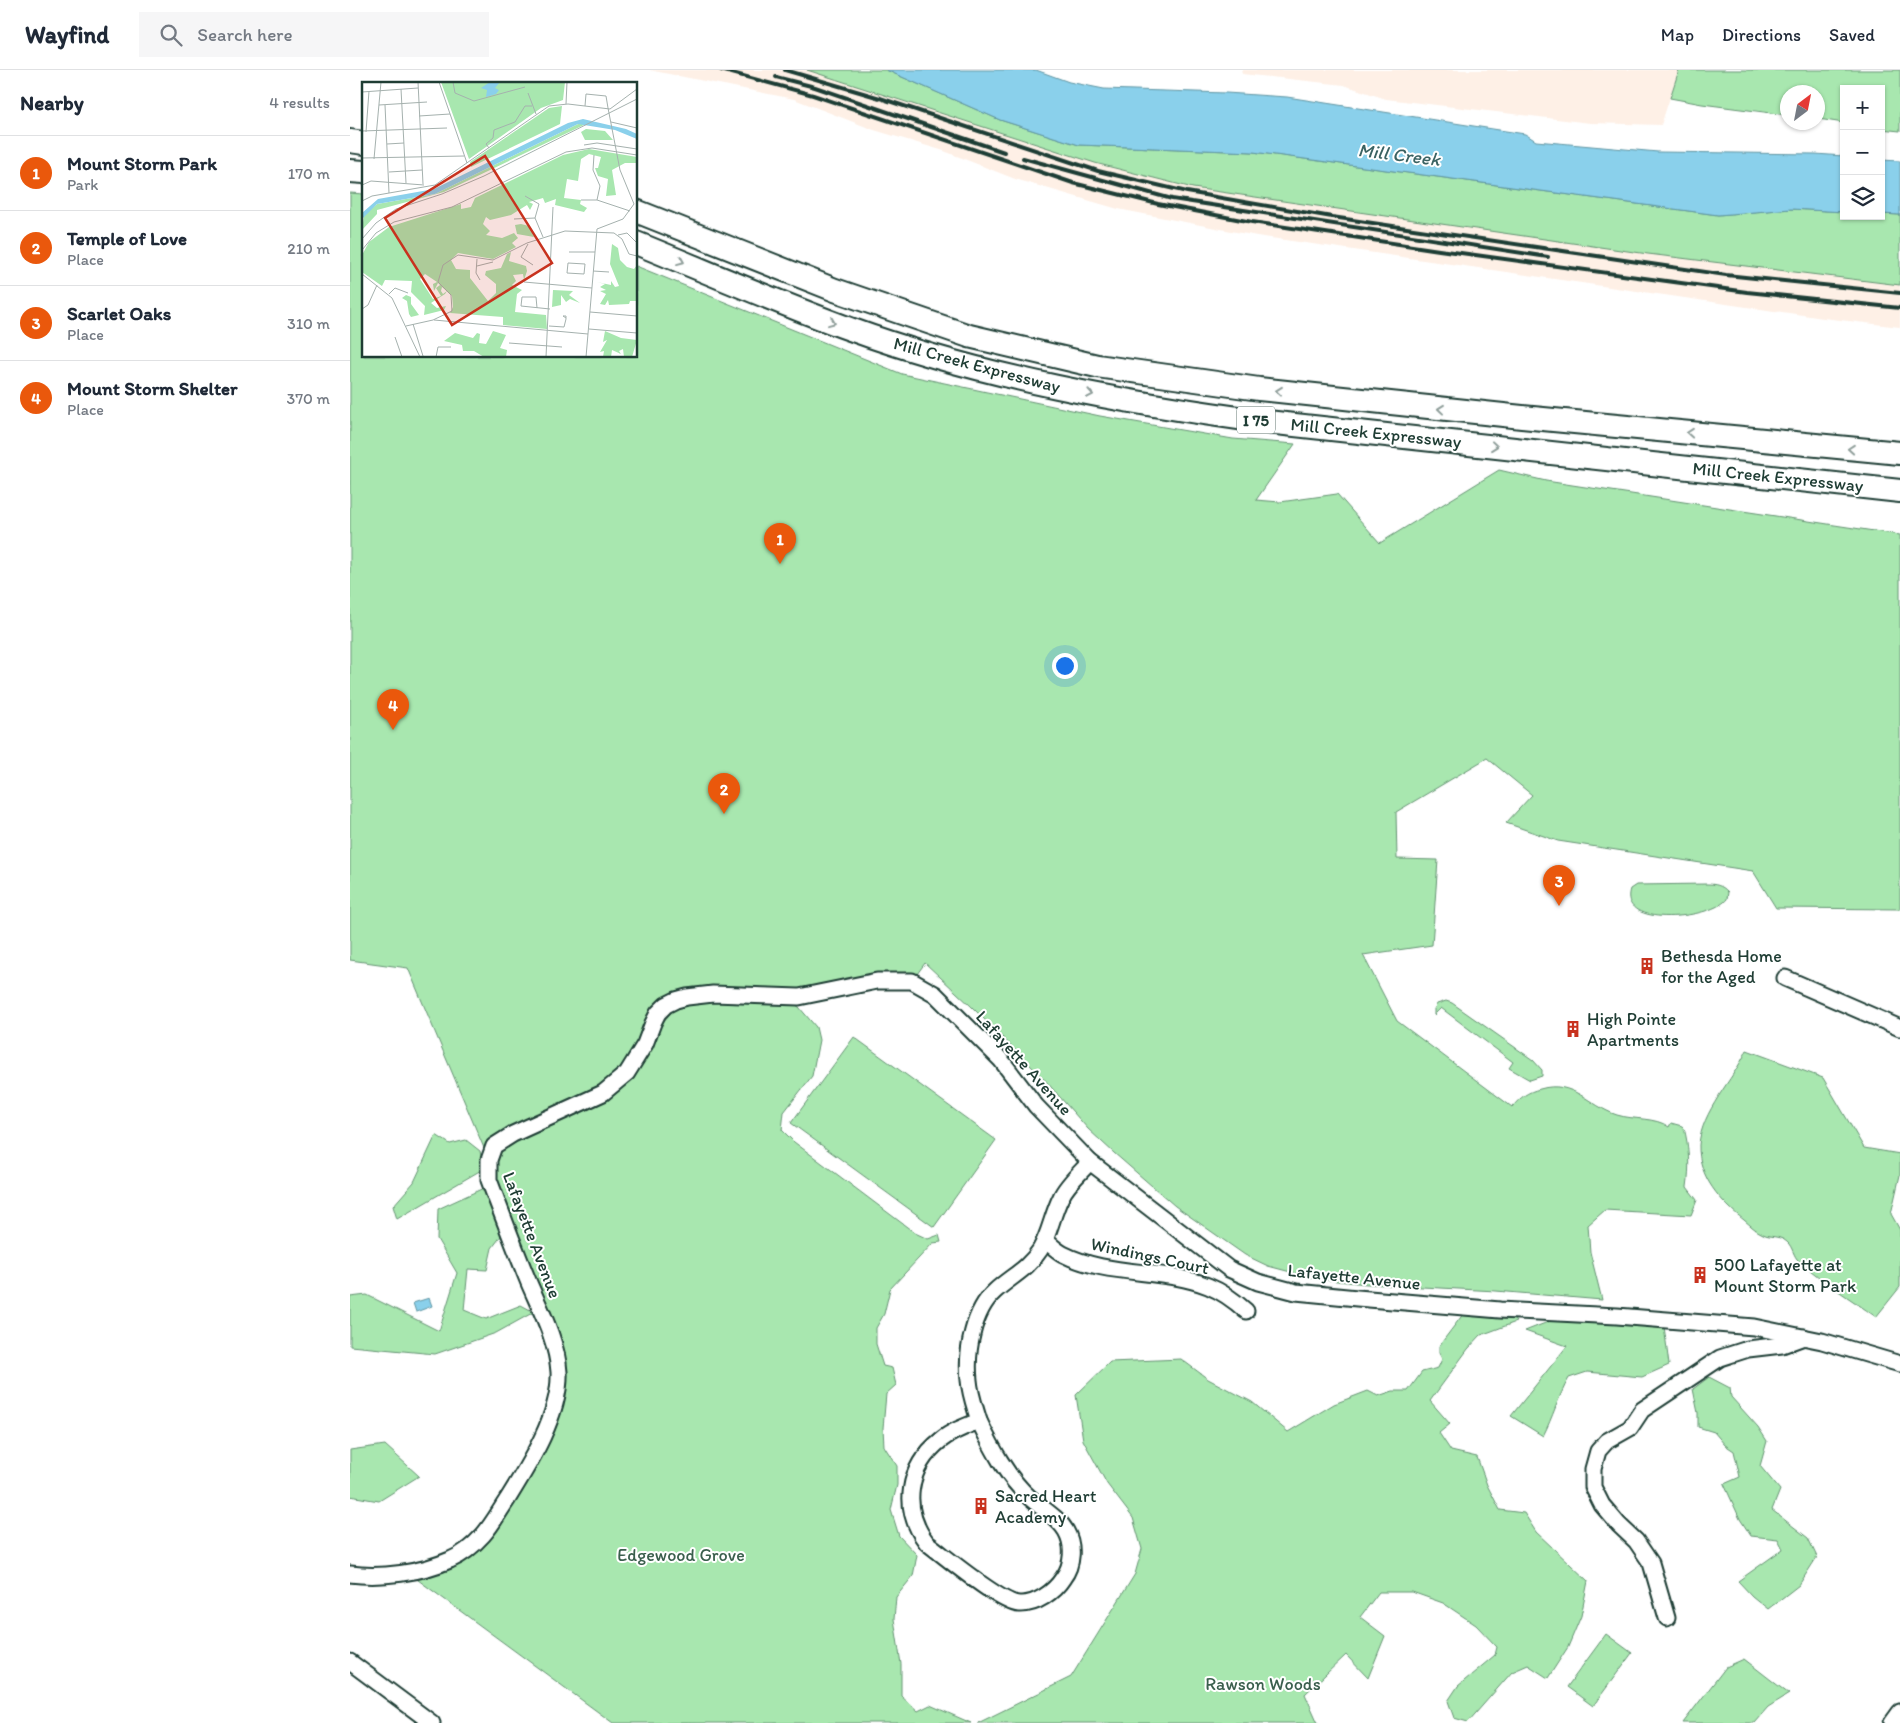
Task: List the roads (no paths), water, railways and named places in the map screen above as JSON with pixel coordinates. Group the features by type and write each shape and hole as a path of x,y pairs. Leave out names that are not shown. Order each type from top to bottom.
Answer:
{"highway":[{"name":"Mill Creek Expressway","path":"638,212 835,290 969,336 1097,366 1259,389 1900,454"},
{"name":"Mill Creek Expressway","path":"638,244 851,330 957,363 1059,388 1182,411 1267,422 1900,491"}],"street":[{"path":"1784,978 1900,1028"},
{"name":"Lafayette Avenue","path":"350,1574 387,1576 451,1560 468,1549 483,1535 526,1470 537,1450 553,1408 559,1372 551,1335 489,1180 489,1160 494,1146 513,1134 597,1096 615,1084 637,1059 658,1013 666,1005 687,997 713,994 799,997 877,982 912,981 935,994 1001,1060 1036,1106 1090,1162 1229,1269 1258,1282 1296,1292 1500,1310 1617,1316 1744,1326 1804,1337 1900,1364"},
{"path":"979,1420 942,1439 921,1462 911,1491 910,1506 912,1518 927,1543 1001,1598 1018,1604 1027,1603 1040,1599 1051,1592 1063,1578 1070,1560 1069,1537 1060,1523 1028,1496 1009,1474 988,1439 972,1400 969,1379 970,1348 982,1306 991,1294 1030,1263 1045,1240 1061,1196 1090,1162"},
{"name":"Windings Court","path":"1045,1240 1062,1253 1095,1265 1207,1285 1233,1299 1246,1311"},
{"path":"1667,1618 1651,1563 1636,1541 1602,1505 1593,1487 1593,1469 1598,1451 1606,1441 1630,1428 1642,1410 1720,1358 1748,1349 1782,1345 1804,1337"},
{"path":"350,1662 432,1723"},
{"path":"1892,1723 1900,1712"}],"water":[{"name":"Mill Creek","path":"886,70 1036,70 1069,82 1104,89 1287,97 1525,134 1536,141 1658,152 1840,156 1840,212 1791,209 1718,215 1253,152 1079,145 1000,120"},
{"path":"1885,160 1900,161 1900,215 1885,214"},
{"path":"429,1298 432,1306 416,1312 413,1303"}],"railway":[{"path":"721,70 813,95 1073,183 1158,204 1252,222 1439,250 1747,292 1900,308"},
{"path":"785,70 880,98 1098,171 1187,192 1332,217 1726,275 1900,293"},
{"path":"776,77 815,87 1004,152"},
{"path":"1023,158 1172,199 1548,257"}],"place":[{"name":"Mount Storm Park","path":"780,564"},
{"name":"Mount Storm Shelter","path":"393,730"},
{"name":"Temple of Love","path":"724,814"},
{"name":"Scarlet Oaks","path":"1559,906"},
{"name":"Bethesda Home for the Aged","path":"1647,966"},
{"name":"High Pointe Apartments","path":"1573,1029"},
{"name":"500 Lafayette at Mount Storm Park","path":"1700,1275"},
{"name":"Sacred Heart Academy","path":"981,1506"}],"park label":[{"name":"Edgewood Grove","path":"681,1555"},
{"name":"Rawson Woods","path":"1263,1684"}]}
